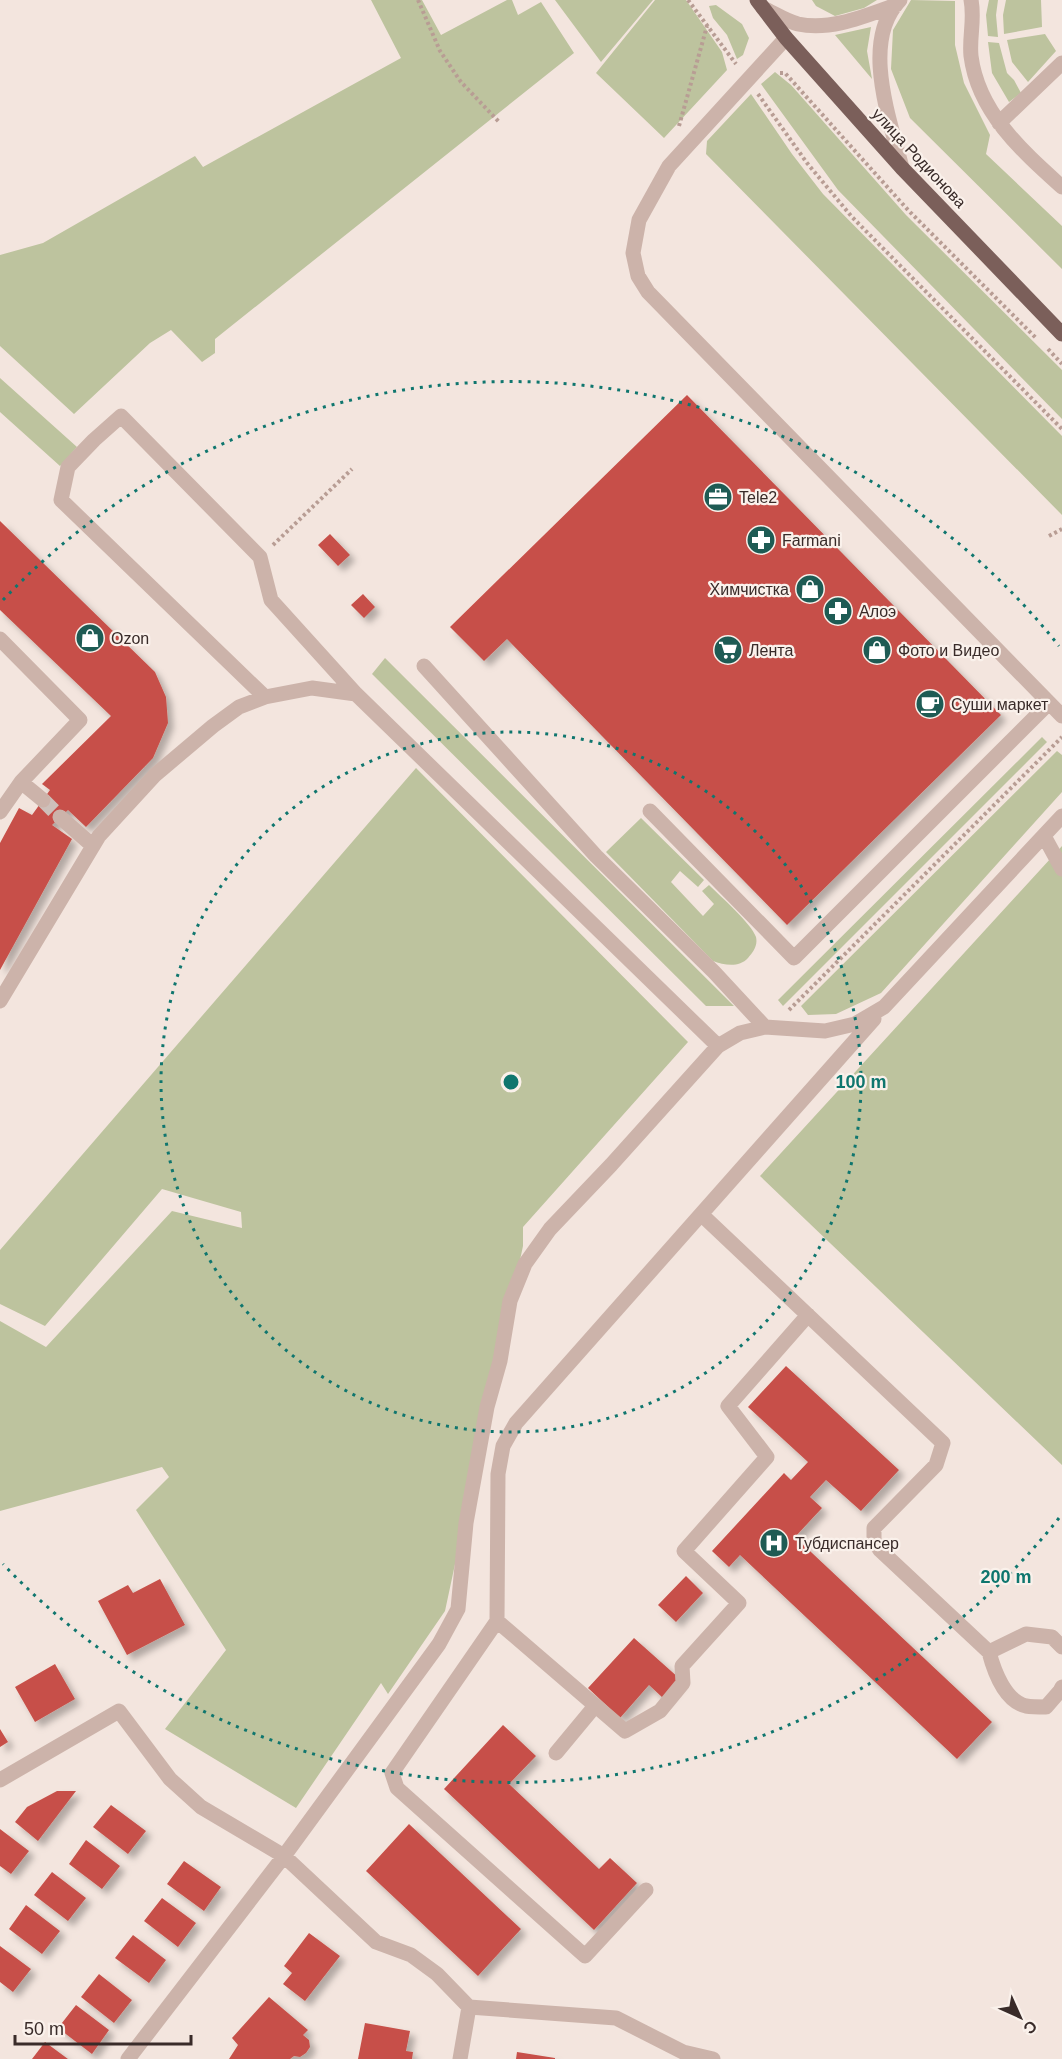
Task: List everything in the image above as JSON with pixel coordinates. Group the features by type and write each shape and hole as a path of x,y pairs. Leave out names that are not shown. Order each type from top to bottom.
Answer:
{"main road":[{"name":"улица Родионова","path":"760,4 786,38 902,168 1062,334"}],"street":[{"path":"972,0 974,12 971,55 979,90 999,123 1062,187"},
{"path":"760,4 796,24 820,26 857,18 898,2"},
{"path":"898,2 881,34 881,75 902,168"},
{"path":"786,38 669,166 639,220 633,253 638,276 648,292 1062,716"},
{"path":"999,123 1062,63"},
{"path":"265,697 61,500 68,467 121,416 260,558 271,600 356,694 718,1046"},
{"path":"0,639 80,720 21,782 0,812"},
{"path":"423,666 596,856 769,1027"},
{"path":"0,1001 99,836 155,775 239,707 265,697 312,688 356,694"},
{"path":"650,811 794,958 1049,703"},
{"path":"21,782 43,800"},
{"path":"646,1890 585,1956 397,1788 392,1773 497,1621 498,1474 503,1446 516,1424 884,1007 1062,816"},
{"path":"60,817 93,846"},
{"path":"1044,836 1062,869"},
{"path":"128,2059 284,1856 439,1644 458,1609 466,1523 487,1407 500,1361 510,1301 525,1264 550,1229 718,1046 740,1033 769,1027 825,1031 855,1024 884,1007"},
{"path":"702,1215 943,1443 936,1465 874,1528 874,1541 880,1550 989,1653 994,1673 1010,1695 1024,1706 1046,1707 1062,1687"},
{"path":"497,1621 625,1731 660,1711 683,1683 682,1666 739,1603 684,1551 767,1457 728,1406 808,1316"},
{"path":"989,1653 1026,1634 1052,1637 1062,1647"},
{"path":"556,1753 595,1706"},
{"path":"0,1780 119,1711 170,1779 201,1807 284,1856 376,1942 411,1955 437,1974 469,2007 616,2018 683,2052 712,2059"},
{"path":"460,2059 469,2007"}],"path":[{"path":"418,0 440,51 461,82 500,123"},
{"path":"688,0 807,163 852,217 1062,429"},
{"path":"678,156 679,128 707,25"},
{"path":"775,74 785,72 908,210 1062,364"},
{"path":"260,558 352,469"},
{"path":"1049,536 1062,529"},
{"path":"769,1027 1062,737"}],"green space":[{"path":"371,0 422,0 441,35 507,0 512,0 518,15 541,2 574,53 215,339 215,353 202,362 171,330 150,343 74,414 0,346 0,255 43,243 195,156 203,167 401,58"},
{"path":"555,0 653,0 601,62"},
{"path":"655,0 686,0 722,52 727,70 664,138 596,73"},
{"path":"812,0 877,0 864,8 835,16 816,6"},
{"path":"911,0 955,1 955,45 964,83 990,135 986,154 1062,226 1062,269 910,118 891,69 893,30"},
{"path":"989,0 998,0 996,15 998,37 988,36 986,15"},
{"path":"1006,0 1041,0 1042,27 1004,34 1003,15"},
{"path":"716,5 742,24 749,38 743,55 737,59 727,35 713,18 709,6"},
{"path":"871,27 867,51 872,79 835,35"},
{"path":"1045,34 1056,51 1028,82 1012,62 1007,40"},
{"path":"988,42 999,43 1007,73 1021,93 1009,102 992,73"},
{"path":"775,72 791,85 906,215 1062,370 1062,419 838,190 761,84"},
{"path":"751,94 823,194 1062,436 1062,515 706,154 707,141"},
{"path":"0,378 77,447 60,466 0,412"},
{"path":"385,658 734,1006 706,1006 372,674"},
{"path":"1042,737 1047,742 783,1006 778,1000"},
{"path":"1057,751 1062,755 1062,792 881,993 836,1014 808,1015 801,1006"},
{"path":"416,768 688,1042 523,1227 523,1246 445,1611 388,1694 381,1683 296,1808 165,1729 226,1650 136,1510 169,1477 162,1467 0,1511 0,1321 46,1347 172,1211 242,1228 241,1212 162,1189 45,1326 0,1304 0,1250"},
{"path":"641,818 704,880 698,887 680,871 671,882 703,916 714,904 702,891 709,885 753,931 756,946 744,961 731,965 713,961 606,852"},
{"path":"1062,846 1062,1465 760,1176"}],"building":[{"name":"Лента","path":"687,395 1001,715 787,925 507,639 484,661 450,627"},
{"path":"0,521 155,672 166,697 168,723 153,758 86,827 68,810 52,825 72,839 0,970 0,843 19,808 32,815 50,790 42,784 111,716 0,610"},
{"path":"330,534 350,555 338,566 318,545"},
{"path":"363,594 375,607 364,618 351,605"},
{"path":"786,1366 899,1470 861,1511 826,1480 810,1497 822,1508 795,1537 992,1722 957,1759 740,1555 729,1567 712,1551 784,1473 791,1480 808,1462 748,1407"},
{"path":"686,1576 703,1593 676,1622 658,1605"},
{"path":"160,1579 185,1625 127,1655 98,1601 128,1585 133,1593"},
{"path":"634,1638 680,1679 663,1698 649,1685 620,1718 588,1688"},
{"path":"55,1664 75,1699 35,1722 15,1687"},
{"path":"503,1725 536,1756 509,1784 599,1869 610,1858 637,1883 594,1930 444,1789"},
{"path":"0,1729 8,1742 0,1747"},
{"path":"57,1791 76,1791 38,1841 15,1822 27,1807"},
{"path":"111,1805 146,1831 128,1854 93,1827"},
{"path":"409,1824 521,1929 478,1976 366,1871"},
{"path":"0,1829 29,1851 11,1874 0,1866"},
{"path":"86,1840 120,1866 102,1889 69,1864"},
{"path":"184,1861 221,1887 204,1911 167,1884"},
{"path":"52,1872 86,1898 68,1921 34,1895"},
{"path":"162,1898 196,1923 178,1947 144,1921"},
{"path":"26,1905 60,1931 42,1954 9,1929"},
{"path":"309,1933 340,1956 305,2001 283,1984 292,1973 284,1966"},
{"path":"133,1935 166,1960 149,1983 115,1958"},
{"path":"0,1946 31,1969 13,1992 0,1982"},
{"path":"99,1974 132,2000 114,2023 81,1997"},
{"path":"269,1997 308,2030 303,2035 309,2040 310,2047 300,2057 294,2056 290,2059 229,2059 238,2045 232,2038"},
{"path":"76,2005 109,2030 92,2054 58,2028"},
{"path":"365,2023 410,2031 406,2051 413,2052 412,2059 358,2059"},
{"path":"45,2042 68,2059 32,2059"},
{"path":"517,2052 555,2058 555,2059 516,2059"}],"tunnel":[{"path":"43,800 60,817"}],"place":[{"name":"Tele2","path":"718,497"},
{"name":"Farmani","path":"761,540"},
{"name":"Химчистка","path":"810,589"},
{"name":"Алоэ","path":"838,611"},
{"name":"Ozon","path":"90,638"},
{"name":"Лента","path":"728,650"},
{"name":"Фото и Видео","path":"877,650"},
{"name":"Суши маркет","path":"930,704"},
{"name":"Тубдиспансер","path":"774,1543"}]}
